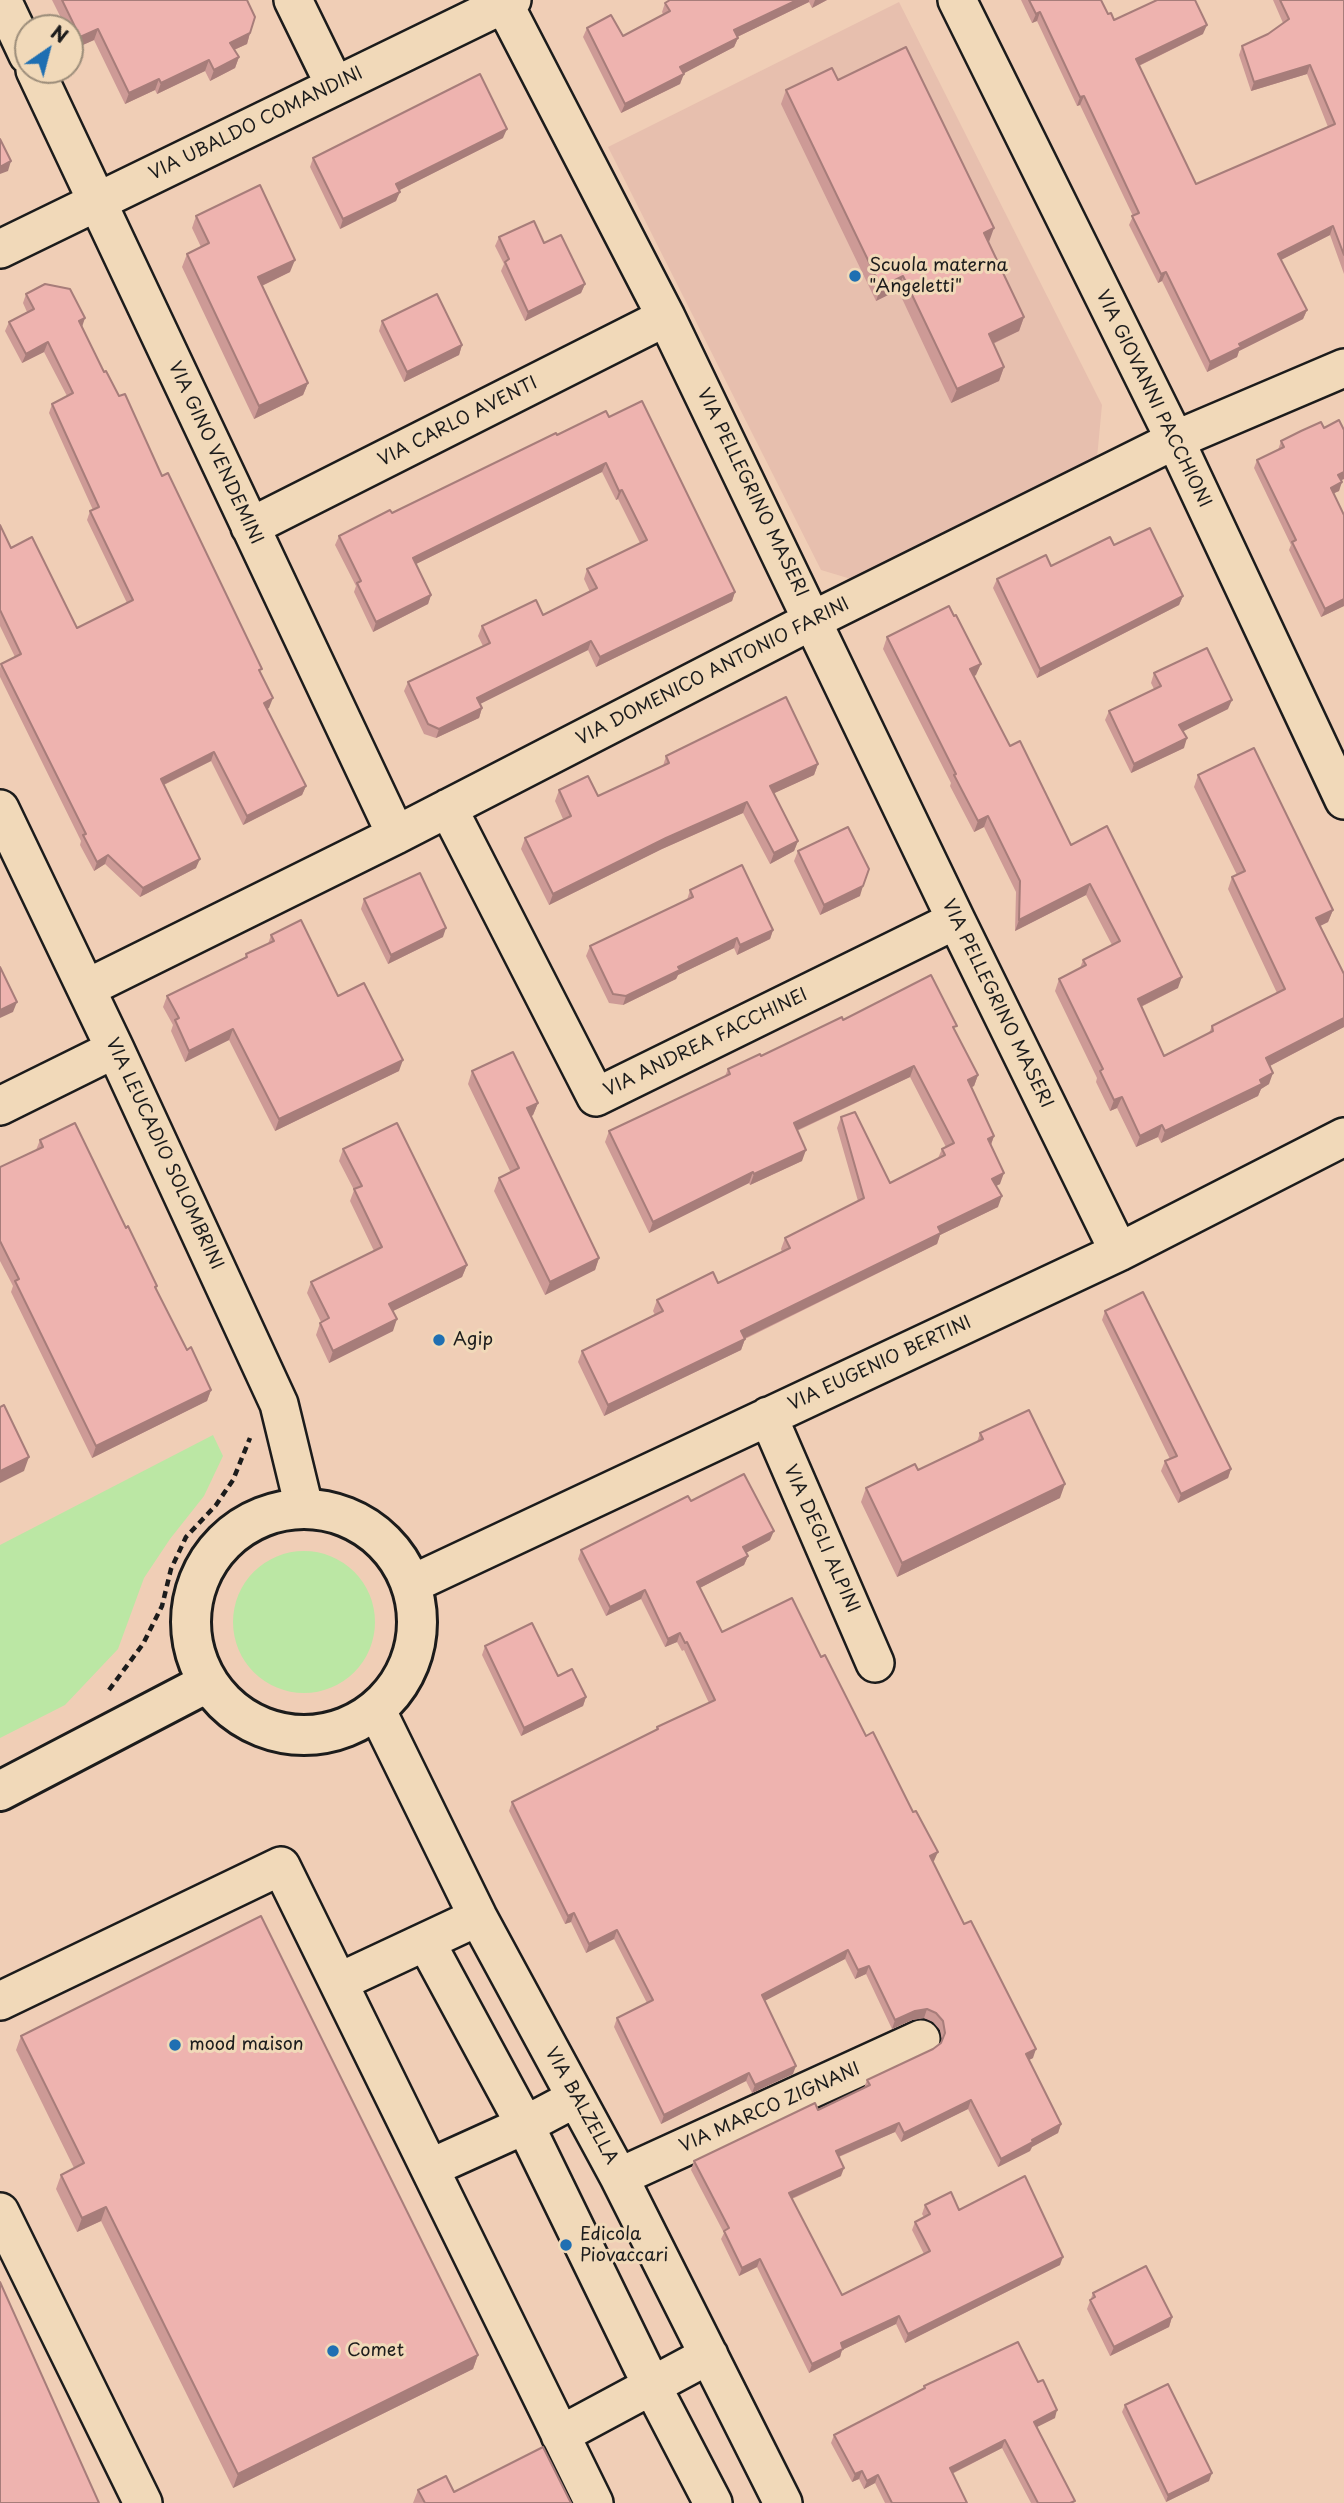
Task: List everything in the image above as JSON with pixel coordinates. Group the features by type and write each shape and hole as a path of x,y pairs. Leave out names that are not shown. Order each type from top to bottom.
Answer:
{"main road":[{"path":"304,1507 339,1513 370,1529 396,1553 412,1584 419,1619 414,1653 400,1685 377,1711 343,1730 305,1737 267,1730 233,1712 207,1683 192,1645 191,1604 204,1566 230,1535 265,1514 304,1507"},
{"path":"0,1791 207,1683"}],"street":[{"path":"2,0 14,25"},
{"path":"293,0 335,86"},
{"name":"VIA GIOVANNI PACCHIONI","path":"957,0 1175,440 1344,800"},
{"name":"VIA UBALDO COMANDINI","path":"0,249 508,2"},
{"name":"VIA PELLEGRINO MASERI","path":"508,2 666,317 1119,1252"},
{"name":"VIA GINO VENDEMINI","path":"42,84 397,835"},
{"name":"VIA CARLO AVENTI","path":"250,527 666,317"},
{"name":"VIA DOMENICO ANTONIO FARINI","path":"87,988 397,835 814,620 1175,440 1344,368"},
{"name":"VIA ANDREA FACCHINEI","path":"448,808 596,1097 956,920"},
{"name":"VIA LEUCADIO SOLOMBRINI","path":"0,809 87,988 279,1404 304,1507"},
{"path":"0,1106 115,1049"},
{"name":"VIA EUGENIO BERTINI","path":"412,1584 1119,1252 1344,1136"},
{"name":"VIA DEGLI ALPINI","path":"768,1416 875,1663"},
{"name":"VIA BALZELLA","path":"377,1711 478,1917 619,2177 783,2503"},
{"path":"0,2001 281,1866 594,2503"},
{"path":"339,1982 478,1917"},
{"path":"426,1942 525,2125 652,2386 713,2503"},
{"name":"VIA MARCO ZIGNANI","path":"619,2177 921,2039"},
{"path":"430,2168 525,2125 576,2098"},
{"path":"0,2212 144,2503"},
{"path":"560,2435 709,2355"}],"path":[{"path":"103,1697 143,1644 162,1606 171,1569 186,1537 216,1505 233,1480 252,1429"}],"shaded area":[{"name":"Scuola materna \"Angeletti\"","path":"899,2 1102,405 1097,458 851,579 821,570 608,147"}],"green space":[{"path":"213,1435 223,1456 204,1496 144,1578 118,1649 65,1705 0,1738 0,1545"},
{"path":"304,1551 331,1557 354,1572 369,1595 375,1622 369,1649 354,1672 331,1687 304,1693 277,1687 254,1672 239,1649 233,1622 239,1595 254,1572 277,1557"}],"building":[{"path":"62,0 247,0 255,17 250,33 230,43 239,57 214,70 209,60 161,83 159,79 129,93 98,29 84,35 84,14 69,14"},
{"path":"670,0 797,0 734,30 738,38 680,67 684,74 625,104 587,28 611,15 623,36 670,11 665,3"},
{"path":"1029,0 1101,0 1114,20 1157,0 1195,0 1207,25 1136,59 1196,184 1335,124 1310,65 1254,82 1242,46 1268,34 1289,19 1280,0 1344,0 1344,255 1333,226 1278,254 1307,310 1239,344 1241,347 1210,362 1166,272 1161,274 1132,216 1139,213 1084,96 1080,97 1040,12 1036,14"},
{"path":"906,47 994,228 984,233 1024,317 989,334 1004,367 957,389 903,276 881,287 786,90 832,68 838,80"},
{"path":"480,74 507,129 396,184 400,192 343,219 313,158"},
{"path":"0,139 11,161 0,167"},
{"path":"260,185 295,260 258,277 308,383 259,406 187,254 209,243 196,216"},
{"path":"534,221 544,243 561,235 585,284 528,312 505,262 509,259 499,237"},
{"path":"45,284 70,289 85,318 79,321 104,372 106,371 119,396 125,394 162,476 168,473 262,669 259,670 273,698 264,703 306,786 247,816 214,752 161,779 200,859 143,888 108,855 97,862 83,835 86,834 1,664 21,654 0,610 0,525 11,548 32,537 77,628 133,600 90,511 99,507 52,404 73,393 48,342 26,354 9,322 34,309 26,294"},
{"path":"437,294 462,345 407,372 382,321"},
{"path":"642,401 735,592 600,657 591,641 477,698 482,708 439,729 428,724 408,682 490,643 482,626 536,600 543,615 597,588 587,569 647,540 606,463 413,558 431,595 376,622 357,583 361,581 339,536 556,433 557,435 606,411 609,417"},
{"path":"1339,420 1344,430 1344,472 1338,475 1342,482 1331,488 1344,515 1344,599 1325,609 1292,542 1296,540 1257,460 1284,447 1281,441 1301,431 1321,422 1324,428"},
{"path":"1150,528 1183,596 1040,669 997,579 1046,555 1051,566 1110,537 1114,545"},
{"path":"949,606 981,664 970,669 1010,746 1020,741 1071,845 1107,826 1182,977 1138,999 1164,1056 1213,1031 1212,1026 1285,989 1232,877 1245,871 1198,775 1254,748 1333,910 1316,918 1344,974 1344,1018 1266,1058 1273,1073 1260,1080 1262,1084 1165,1131 1162,1125 1140,1136 1122,1097 1114,1100 1100,1071 1103,1069 1059,979 1086,965 1083,960 1120,941 1090,884 1019,920 1020,881 988,816 978,821 887,637"},
{"path":"1207,648 1232,700 1179,725 1187,738 1134,764 1109,711 1161,686 1154,673"},
{"path":"786,697 818,764 770,786 798,841 774,853 747,802 666,838 553,894 525,838 571,816 559,790 588,776 598,796 669,763 666,756"},
{"path":"848,827 869,869 863,886 824,905 798,851"},
{"path":"742,865 773,930 740,945 737,938 626,996 613,994 590,946 693,897 690,890"},
{"path":"420,873 446,928 391,955 364,899"},
{"path":"301,920 338,996 364,983 403,1060 279,1119 233,1029 189,1051 175,1020 179,1018 167,996 247,957 246,954 274,941 271,935"},
{"path":"0,967 17,1002 0,1010"},
{"path":"931,975 957,1026 953,1027 978,1075 968,1080 994,1136 988,1139 1004,1173 992,1179 1002,1196 938,1227 941,1233 741,1331 745,1339 608,1405 582,1351 663,1311 657,1300 713,1272 718,1283 790,1248 785,1238 864,1198 841,1117 855,1112 890,1183 945,1155 942,1149 954,1143 914,1066 794,1123 806,1150 754,1174 753,1172 653,1222 609,1131 730,1074 728,1069 842,1017 843,1020"},
{"path":"513,1052 538,1103 527,1108 599,1258 550,1282 499,1178 519,1168 472,1071"},
{"path":"75,1123 187,1350 191,1347 211,1390 96,1446 15,1281 19,1279 0,1241 0,1167 43,1147 40,1140"},
{"path":"397,1123 467,1265 389,1304 397,1319 333,1351 320,1323 329,1318 311,1282 382,1247 354,1189 362,1186 343,1149"},
{"path":"1143,1292 1231,1469 1181,1494 1165,1461 1177,1456 1105,1311"},
{"path":"4,1405 29,1457 0,1471 0,1407"},
{"path":"1029,1410 1065,1484 902,1563 866,1488 915,1464 918,1470 983,1439 980,1433"},
{"path":"744,1474 774,1531 743,1547 748,1556 697,1582 722,1632 792,1598 821,1657 825,1655 866,1736 873,1732 913,1812 916,1811 938,1852 930,1856 964,1924 971,1921 1036,2049 1026,2054 1061,2124 1001,2159 971,2100 904,2133 899,2123 836,2151 844,2168 789,2193 842,2295 930,2251 915,2222 930,2214 925,2205 951,2192 959,2210 1025,2176 1063,2257 908,2334 899,2316 841,2343 843,2349 812,2364 760,2259 742,2268 724,2231 729,2228 694,2161 815,2103 818,2110 870,2085 867,2080 941,2043 945,2033 943,2021 936,2013 927,2009 895,2020 869,1966 858,1970 848,1950 762,1995 796,2066 755,2085 749,2073 664,2115 617,2018 653,2000 617,1930 589,1944 574,1913 568,1916 512,1802 715,1700 687,1642 685,1643 680,1633 668,1639 645,1590 610,1607 581,1550 688,1496 691,1501"},
{"path":"532,1623 558,1676 572,1669 586,1697 524,1728 485,1646"},
{"path":"261,1916 478,2355 238,2474 106,2207 82,2218 61,2175 84,2163 21,2036"},
{"path":"1146,2266 1172,2317 1114,2347 1090,2300 1095,2297 1093,2293"},
{"path":"0,2282 99,2503 0,2503"},
{"path":"1018,2342 1038,2382 1043,2380 1057,2410 1034,2422 1075,2501 1038,2503 1005,2440 950,2468 967,2503 892,2503 878,2475 867,2481 862,2471 855,2474 834,2435 925,2388 924,2386"},
{"path":"1168,2384 1212,2473 1168,2495 1125,2405"},
{"path":"543,2447 571,2503 425,2503 418,2490 446,2476 454,2492"}],"place":[{"name":"Scuola materna \"Angeletti\"","path":"855,276"},
{"name":"Agip","path":"439,1340"},
{"name":"mood maison","path":"175,2045"},
{"name":"Edicola Piovaccari","path":"566,2245"},
{"name":"Comet","path":"333,2351"}]}
